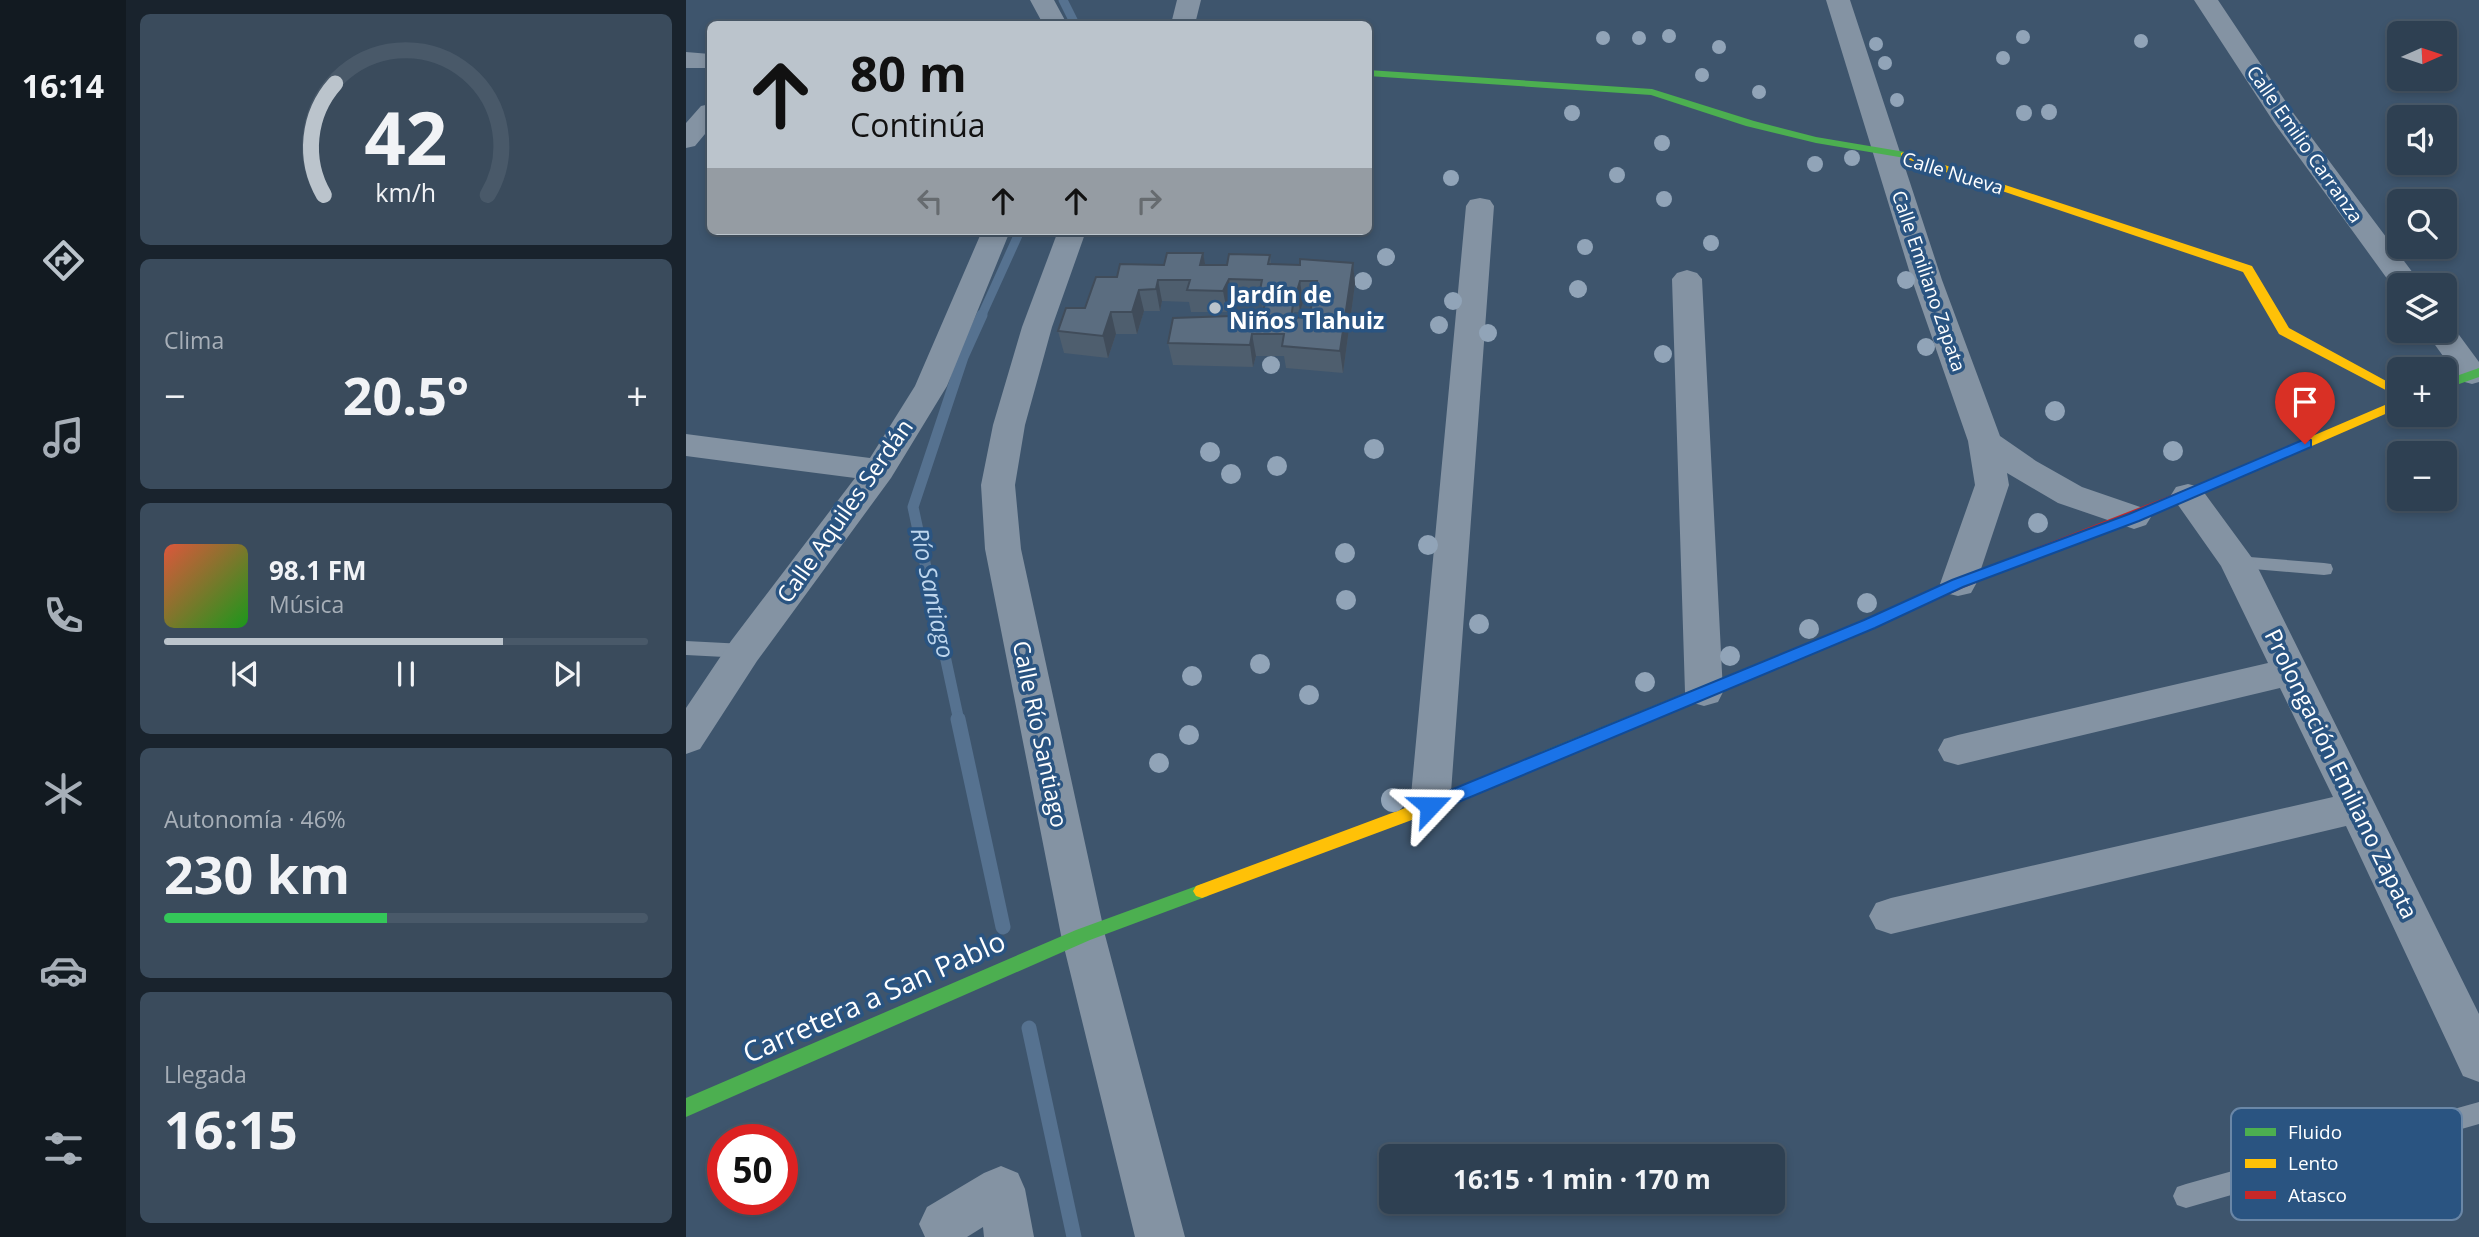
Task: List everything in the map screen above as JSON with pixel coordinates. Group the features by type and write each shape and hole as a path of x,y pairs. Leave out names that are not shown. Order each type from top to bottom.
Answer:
{"main road":[{"name":"Calle Nueva","path":"1372,73 1652,92 1750,124 1887,154 1914,157 2248,269 2258,283 2272,316 2284,331 2387,387"},
{"name":"Carretera a San Pablo","path":"686,1108 1083,935 1430,806 1869,624 1958,584 2188,495 2387,408"}],"street":[{"path":"1042,0 1053,21"},
{"path":"1183,21 1189,0"},
{"name":"Calle Emiliano Zapata","path":"1838,0 1927,280 1985,441 1992,485 1958,584"},
{"name":"Calle Emilio Carranza","path":"2206,0 2284,118 2398,273"},
{"path":"686,60 707,61"},
{"path":"686,140 707,116"},
{"path":"1430,806 1479,206"},
{"name":"Calle Aquiles Serdán","path":"686,739 744,651 879,470 931,386 994,235"},
{"name":"Calle Río Santiago","path":"1071,235 1037,327 1009,425 998,485 1003,549 1021,647 1083,935 1160,1237"},
{"path":"1688,279 1704,692"},
{"path":"2447,343 2465,377"},
{"path":"1985,441 2024,469 2070,495 2134,517"},
{"path":"686,445 879,470"},
{"name":"Prolongación Emiliano Zapata","path":"2188,495 2236,562 2292,671 2479,1062"},
{"path":"1958,750 2292,671"},
{"path":"1891,916 2358,807"},
{"path":"944,1224 1001,1189 1009,1237"}],"lane":[{"path":"2236,562 2324,569"},
{"path":"686,648 744,651"},
{"path":"2462,1118 2479,1113"},
{"path":"2186,1196 2231,1183"}],"building":[{"path":"1167,253 1203,253 1200,265 1227,265 1229,254 1270,255 1268,264 1300,265 1300,259 1353,263 1340,351 1282,346 1284,334 1252,334 1250,345 1168,343 1173,318 1261,315 1265,305 1293,305 1291,318 1309,317 1317,281 1300,281 1297,291 1260,290 1262,280 1229,279 1223,291 1187,290 1190,280 1158,280 1156,289 1139,290 1132,312 1111,312 1103,336 1058,331 1066,308 1085,308 1096,277 1117,277 1120,264 1164,265"}],"waterway":[{"name":"Río Santiago","path":"1063,0 1074,21"},
{"name":"Río Santiago","path":"981,317 1018,235"},
{"name":"Río Santiago","path":"959,721 913,507 963,357 982,315"},
{"name":"Río Santiago","path":"958,719 1003,927"},
{"name":"Río Santiago","path":"1029,1028 1074,1237"}],"traffic: fast":[{"path":"1372,73 1652,92 1750,124 1816,140 1905,155"},
{"path":"2457,380 2479,372"},
{"path":"1547,757 1869,624"},
{"path":"686,1108 1083,935 1202,891"}],"traffic: slow":[{"path":"1905,155 2248,269 2284,331 2387,387"},
{"path":"2210,485 2387,408"},
{"path":"1202,891 1430,806 1547,757"}],"traffic: jam":[{"path":"1869,624 1958,584 2210,485"}],"place":[{"name":"Jardín de Niños Tlahuiz","path":"1215,308"}],"route":[{"path":"1430,806 1869,624 1958,584 2134,517 2305,444"}]}
